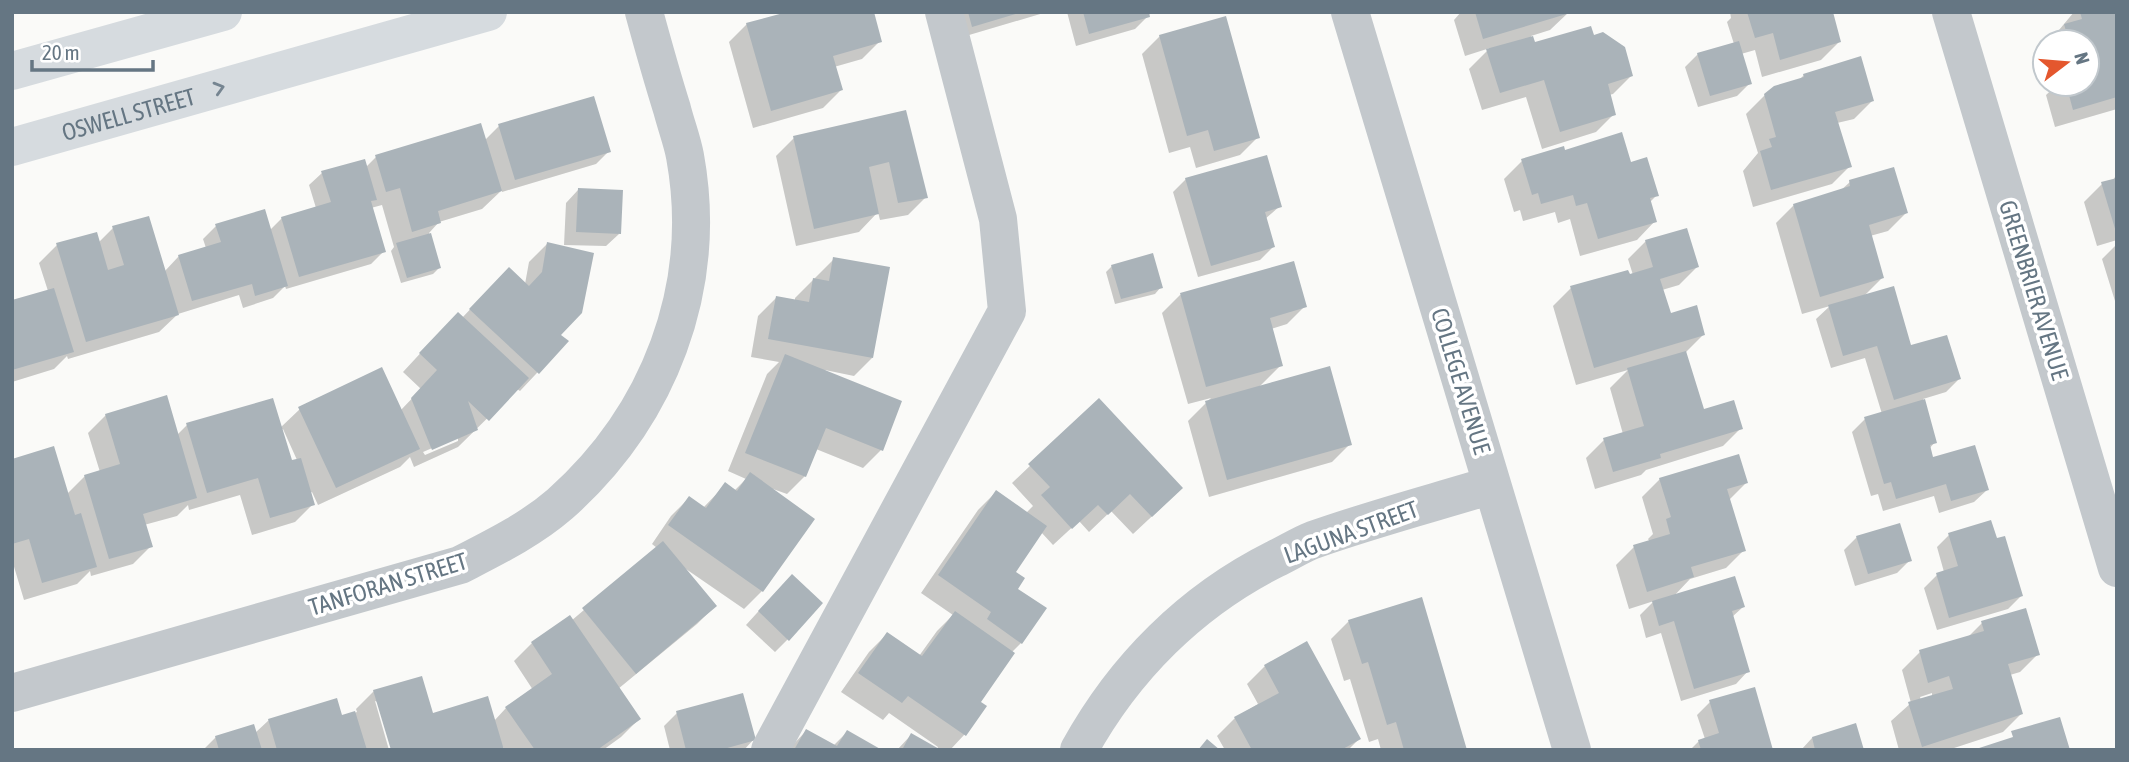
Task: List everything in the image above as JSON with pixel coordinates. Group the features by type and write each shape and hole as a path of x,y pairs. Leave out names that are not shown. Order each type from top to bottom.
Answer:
{"main road":[{"path":"12,71 223,12"},
{"name":"OSWELL STREET","path":"12,147 488,12"}],"street":[{"name":"TANFORAN STREET","path":"12,693 460,565 512,539 558,506 604,461 641,408 668,351 686,282 691,219 684,155 644,12"},
{"path":"770,750 1007,311 998,219 944,12"},
{"name":"COLLEGE AVENUE","path":"1350,12 1572,750"},
{"name":"GREENBRIER AVENUE","path":"1951,12 2117,568"},
{"name":"LAGUNA STREET","path":"1079,750 1098,716 1142,659 1194,609 1247,573 1312,541 1492,485"}],"building":[{"path":"787,12 874,12 882,42 833,56 843,90 771,111 746,23"},
{"path":"968,12 1019,12 1019,13 972,27"},
{"path":"1083,12 1149,12 1150,17 1089,34"},
{"path":"1475,12 1570,12 1570,13 1483,39"},
{"path":"1747,12 1833,12 1841,42 1780,60 1773,33 1755,38"},
{"path":"2080,12 2117,12 2117,97 2073,110 2070,98 2101,98 2101,28 2065,28 2064,24 2082,19"},
{"path":"1226,16 1260,138 1214,151 1208,130 1187,136 1159,35"},
{"path":"1591,26 1594,35 1603,32 1625,47 1633,76 1608,84 1616,115 1560,132 1544,80 1500,93 1486,49 1533,36 1535,42"},
{"path":"1739,41 1752,84 1710,96 1697,53"},
{"path":"1861,56 1874,101 1835,112 1852,167 1771,190 1760,151 1772,147 1769,139 1776,137 1764,94 1774,86 1804,77 1803,74"},
{"path":"594,96 611,152 515,180 498,124"},
{"path":"906,110 928,198 898,203 889,162 869,167 879,214 814,229 793,136"},
{"path":"481,123 502,191 438,211 441,223 412,232 400,188 386,192 375,155"},
{"path":"1622,132 1631,162 1647,157 1659,196 1650,198 1657,222 1598,239 1587,203 1576,206 1573,195 1541,204 1538,193 1532,195 1521,159 1564,146 1565,150"},
{"path":"1267,155 1282,207 1265,212 1275,247 1211,266 1185,178"},
{"path":"365,159 377,200 371,201 386,252 299,277 281,217 331,202 321,171"},
{"path":"1894,167 1908,213 1869,225 1884,278 1820,297 1793,204 1850,186 1849,180"},
{"path":"2117,178 2117,232 2116,232 2101,182"},
{"path":"578,188 623,190 621,234 576,232"},
{"path":"265,209 288,286 255,296 252,284 192,301 178,255 221,242 215,224"},
{"path":"149,216 179,315 86,342 56,243 97,232 108,270 124,265 112,226"},
{"path":"1687,228 1699,267 1660,279 1671,313 1697,305 1705,335 1594,368 1570,286 1628,270 1630,274 1653,267 1645,240"},
{"path":"431,233 441,268 407,278 396,243"},
{"path":"547,242 594,253 582,313 561,335 569,341 539,374 469,309 509,267 529,286 542,272"},
{"path":"1153,253 1163,288 1121,299 1111,265"},
{"path":"833,257 890,267 873,358 768,339 776,296 809,302 813,278 829,281"},
{"path":"1294,261 1307,307 1270,318 1283,366 1206,387 1180,293"},
{"path":"1894,286 1911,345 1947,335 1961,379 1894,400 1877,346 1843,356 1828,305"},
{"path":"54,288 74,352 12,370 12,300"},
{"path":"458,312 529,378 489,421 468,401 478,430 432,450 411,398 437,370 419,353"},
{"path":"1686,351 1704,409 1734,400 1743,429 1660,454 1661,458 1613,472 1603,438 1644,426 1627,368"},
{"path":"785,354 902,401 883,451 826,428 806,477 745,453"},
{"path":"1330,366 1352,445 1227,480 1205,401"},
{"path":"382,367 420,449 336,488 298,407"},
{"path":"167,395 197,498 143,514 153,547 109,559 84,475 120,464 105,414"},
{"path":"273,398 292,460 301,458 315,505 270,518 258,478 207,493 186,423"},
{"path":"1099,398 1183,488 1152,517 1130,494 1108,515 1098,505 1072,529 1041,495 1050,487 1028,464"},
{"path":"1925,399 1937,443 1930,445 1933,457 1975,445 1989,490 1951,501 1946,484 1896,499 1891,482 1884,484 1864,417"},
{"path":"54,446 75,515 81,513 97,567 42,583 29,539 12,544 12,459"},
{"path":"1739,454 1748,483 1727,489 1746,551 1691,567 1694,577 1647,592 1633,545 1670,534 1666,519 1671,517 1659,478"},
{"path":"750,472 815,519 763,592 668,525 689,496 706,508 725,482 737,491"},
{"path":"996,490 1047,526 1016,572 1025,578 1018,589 1047,608 1022,644 987,619 991,612 938,575"},
{"path":"1991,520 1997,538 2005,536 2023,596 1949,618 1936,573 1958,566 1948,533"},
{"path":"1900,523 1912,561 1868,574 1856,536"},
{"path":"663,541 717,606 636,674 582,608"},
{"path":"792,574 823,603 789,641 758,611"},
{"path":"1735,576 1745,607 1732,611 1750,672 1694,689 1674,621 1659,626 1652,601"},
{"path":"1422,597 1467,750 1404,750 1396,722 1387,725 1368,662 1362,664 1348,620"},
{"path":"2026,608 2040,655 2008,664 2023,714 1922,747 1908,702 1953,689 1949,676 1928,683 1919,650 1984,631 1981,621"},
{"path":"955,611 1015,653 981,702 987,706 966,736 908,696 902,703 858,673 887,632 922,656"},
{"path":"570,615 641,719 597,750 535,750 505,707 552,674 531,642"},
{"path":"1307,641 1361,739 1341,750 1252,750 1234,717 1279,693 1264,665"},
{"path":"422,676 433,713 488,696 504,750 391,750 373,690"},
{"path":"1755,687 1773,750 1701,750 1698,740 1719,733 1709,700"},
{"path":"743,693 756,740 720,750 686,750 676,711"},
{"path":"337,698 342,715 355,711 367,750 277,750 268,719"},
{"path":"2060,717 2070,750 1973,750 2013,737 2011,731"},
{"path":"1856,723 1864,750 1815,750 1812,737"},
{"path":"254,724 262,750 219,750 215,736"},
{"path":"806,729 837,746 847,730 882,750 794,750"},
{"path":"911,733 941,750 902,750"},
{"path":"1207,739 1220,750 1198,750"}]}
